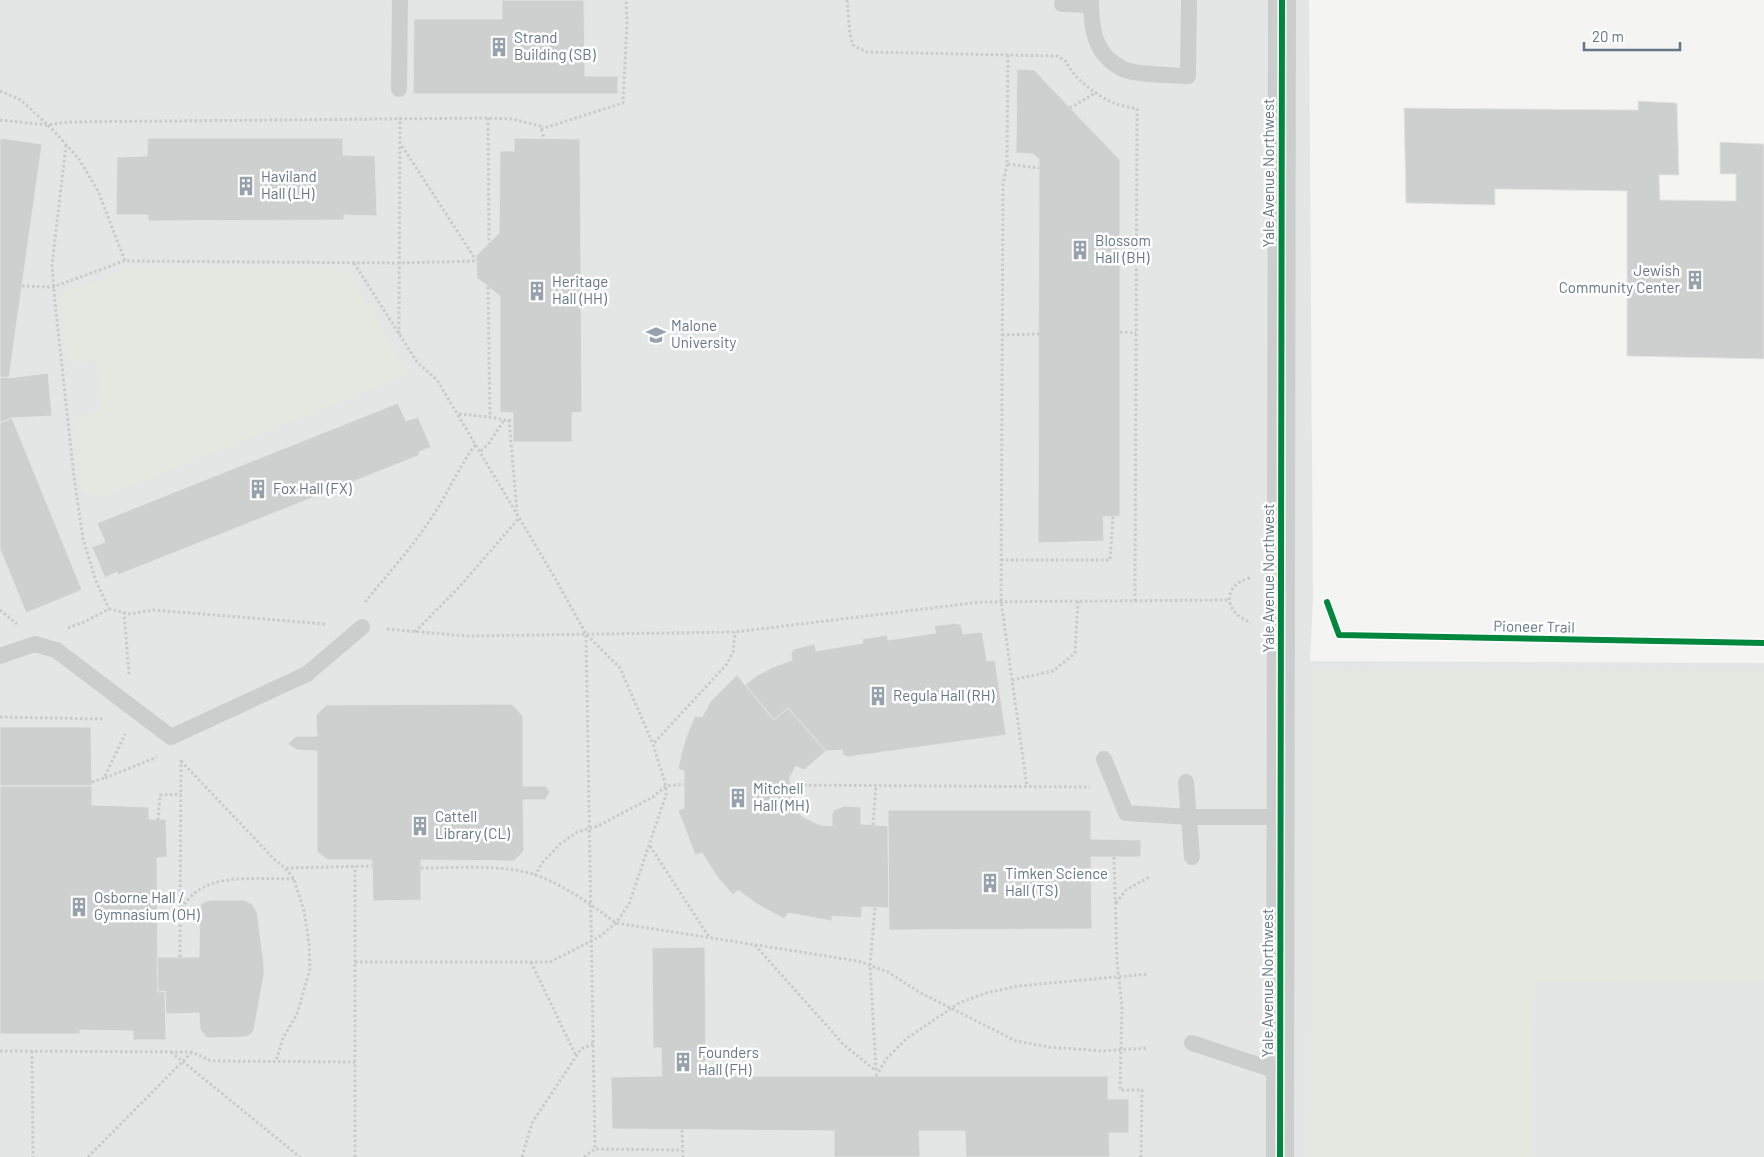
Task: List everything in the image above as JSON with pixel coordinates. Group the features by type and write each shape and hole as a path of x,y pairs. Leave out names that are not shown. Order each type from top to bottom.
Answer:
{"street":[{"name":"Yale Avenue Northwest","path":"1280,1157 1282,0"}],"lane":[{"path":"399,89 400,0"},
{"path":"1062,4 1091,3 1092,30 1103,55 1123,70 1188,76 1188,0"},
{"path":"0,656 35,644 56,650 171,737 307,674 362,627"},
{"path":"1104,759 1126,813 1189,818 1281,818"},
{"path":"1186,782 1192,857"},
{"path":"1192,1043 1280,1072"}],"path":[{"path":"541,129 622,103 628,22 626,0"},
{"path":"847,0 850,34 853,45 866,52 1058,56 1067,62 1068,68 1084,84 1113,103 1137,109 1135,600"},
{"path":"1008,55 1007,164 1003,184 1001,601 1027,787"},
{"path":"399,89 401,144 400,334"},
{"path":"0,90 21,100 79,160 98,191 124,261"},
{"path":"1070,108 1097,92"},
{"path":"488,118 489,244"},
{"path":"0,120 47,125 70,122 488,118 512,119 540,126 544,138"},
{"path":"22,286 53,287 124,261 400,263 476,261 401,144"},
{"path":"66,145 52,265 53,287 74,477 82,531 96,581 108,609"},
{"path":"1007,164 1039,168"},
{"path":"354,263 417,362 437,380 481,451 586,634 620,668 653,744 666,786 666,795 629,904 616,923 599,938 550,962 355,962"},
{"path":"488,287 490,417"},
{"path":"1120,332 1136,333"},
{"path":"1002,335 1039,334"},
{"path":"458,414 514,420"},
{"path":"481,451 489,443 504,420"},
{"path":"509,420 517,513"},
{"path":"365,602 427,525 444,499 462,463 476,443"},
{"path":"1001,560 1110,560 1113,516"},
{"path":"415,632 461,585 519,518"},
{"path":"66,628 84,622 108,609 130,614 153,610 467,636 735,632 981,602 1230,600"},
{"path":"1012,680 1053,671 1075,653 1078,601"},
{"path":"0,610 21,626"},
{"path":"653,744 727,664 733,652 735,632"},
{"path":"586,634 594,1149"},
{"path":"0,717 110,720"},
{"path":"163,732 172,750 294,879 304,911 309,943 310,968 298,1014 283,1038 276,1061"},
{"path":"104,778 172,750"},
{"path":"180,957 181,760"},
{"path":"789,785 1090,788 1113,781"},
{"path":"535,876 542,863 560,844 577,832 598,826 653,798 666,786 684,784"},
{"path":"873,825 876,786"},
{"path":"158,820 160,795 181,794"},
{"path":"649,845 709,937"},
{"path":"1114,857 1122,1050 1120,1090 1142,1090 1141,1157"},
{"path":"355,866 355,1157"},
{"path":"285,868 372,866"},
{"path":"421,868 496,867 524,871 560,886 590,904 616,923 858,961 888,972 920,992 1016,1041 1049,1047 1102,1051 1148,1048"},
{"path":"1116,903 1126,890 1149,878"},
{"path":"180,909 190,897 204,887 221,880 294,879"},
{"path":"875,908 870,965 876,1076 887,1058 906,1039 959,1003 986,993 1018,986 1148,974"},
{"path":"755,944 843,1044 876,1071"},
{"path":"531,962 577,1056"},
{"path":"522,1157 532,1123 581,1049 592,1044"},
{"path":"0,1051 192,1052 211,1061 355,1062"},
{"path":"32,1051 33,1157"},
{"path":"171,1052 300,1157"},
{"path":"88,1157 192,1052"},
{"path":"682,1130 683,1157"},
{"path":"584,1157 594,1149 682,1150"}],"shaded area":[{"name":"Malone University","path":"0,0 1309,0 1313,601 1310,661 1764,663 1764,1157 0,1157"},
{"path":"125,269 347,269 409,374 105,497 91,495 81,487 74,416 102,413 97,360 68,363 60,295"},
{"path":"1313,670 1764,671 1764,981 1534,982 1531,1157 1310,1157"}],"building":[{"name":"Strand Building (SB)","path":"502,0 584,0 585,76 618,76 618,94 413,94 414,19 502,19"},
{"name":"Blossom Hall (BH)","path":"1017,69 1034,70 1120,160 1120,516 1103,517 1104,541 1038,543 1039,159 1033,154 1016,153"},
{"name":"Jewish Community Center","path":"1638,101 1677,103 1679,175 1659,175 1660,200 1736,201 1736,174 1720,174 1720,142 1764,144 1764,359 1627,356 1627,191 1495,189 1495,205 1406,203 1404,108 1638,110"},
{"path":"0,138 42,144 9,378 0,377"},
{"name":"Haviland Hall (LH)","path":"148,138 343,138 343,155 375,156 377,216 344,215 344,220 148,221 148,215 116,215 117,157 147,156"},
{"name":"Heritage Hall (HH)","path":"514,138 580,139 582,412 572,413 572,442 513,442 513,413 500,412 500,296 477,278 476,256 499,233 500,151 514,151"},
{"path":"48,373 52,416 12,418 0,423 0,377 9,378"},
{"name":"Fox Hall (FX)","path":"398,403 406,421 418,417 431,447 419,452 420,455 118,575 117,572 105,578 92,547 105,542 97,523"},
{"path":"12,418 82,590 26,613 0,549 0,423"},
{"name":"Regula Hall (RH)","path":"955,623 961,625 963,634 982,632 987,661 995,660 1006,735 848,757 843,755 842,750 826,751 788,708 774,720 745,685 756,676 771,668 792,660 791,653 794,649 815,644 816,651 863,643 862,639 887,635 888,640 936,633 934,626"},
{"name":"Mitchell Hall (MH)","path":"737,675 774,720 788,708 826,751 804,770 796,766 790,777 790,794 796,810 803,817 820,825 832,826 834,810 844,806 861,807 861,824 888,826 889,908 862,907 861,918 832,916 832,921 788,913 784,919 757,904 738,890 733,895 718,878 702,853 695,855 678,810 684,808 684,771 678,769 681,755 695,716 702,717 711,701"},
{"name":"Cattell Library (CL)","path":"512,704 523,716 523,786 546,786 550,792 545,800 523,800 524,851 514,861 421,860 421,900 373,901 372,860 328,860 317,852 317,751 297,750 288,744 296,736 317,736 316,715 326,705"},
{"path":"0,727 91,727 92,786 0,786"},
{"name":"Osborne Hall / Gymnasium (OH)","path":"0,786 92,786 92,805 149,807 149,819 166,819 167,857 157,858 158,992 165,991 166,1040 133,1040 133,1031 80,1030 80,1034 0,1034"},
{"name":"Timken Science Hall (TS)","path":"888,810 1091,810 1091,839 1141,840 1141,857 1091,857 1092,929 889,930"},
{"path":"211,900 244,900 252,904 257,912 264,965 254,1030 245,1037 209,1038 200,1029 199,1013 166,1014 165,991 158,992 157,957 199,957 201,904"},
{"name":"Founders Hall (FH)","path":"705,947 706,1076 1108,1076 1108,1099 1129,1099 1129,1133 1109,1133 1110,1157 966,1157 965,1131 919,1131 920,1157 834,1157 834,1131 612,1129 611,1077 662,1076 661,1048 653,1048 652,948"}],"cycle path":[{"path":"1280,1157 1282,0"},
{"name":"Pioneer Trail","path":"1327,602 1339,635 1764,643"}],"place":[{"name":"Strand Building (SB)","path":"499,47"},
{"name":"Haviland Hall (LH)","path":"246,186"},
{"name":"Blossom Hall (BH)","path":"1080,250"},
{"name":"Jewish Community Center","path":"1695,280"},
{"name":"Heritage Hall (HH)","path":"537,291"},
{"name":"Malone University","path":"656,335"},
{"name":"Fox Hall (FX)","path":"258,489"},
{"name":"Regula Hall (RH)","path":"878,696"},
{"name":"Mitchell Hall (MH)","path":"738,798"},
{"name":"Cattell Library (CL)","path":"420,826"},
{"name":"Timken Science Hall (TS)","path":"990,883"},
{"name":"Osborne Hall / Gymnasium (OH)","path":"79,907"},
{"name":"Founders Hall (FH)","path":"683,1062"}]}
